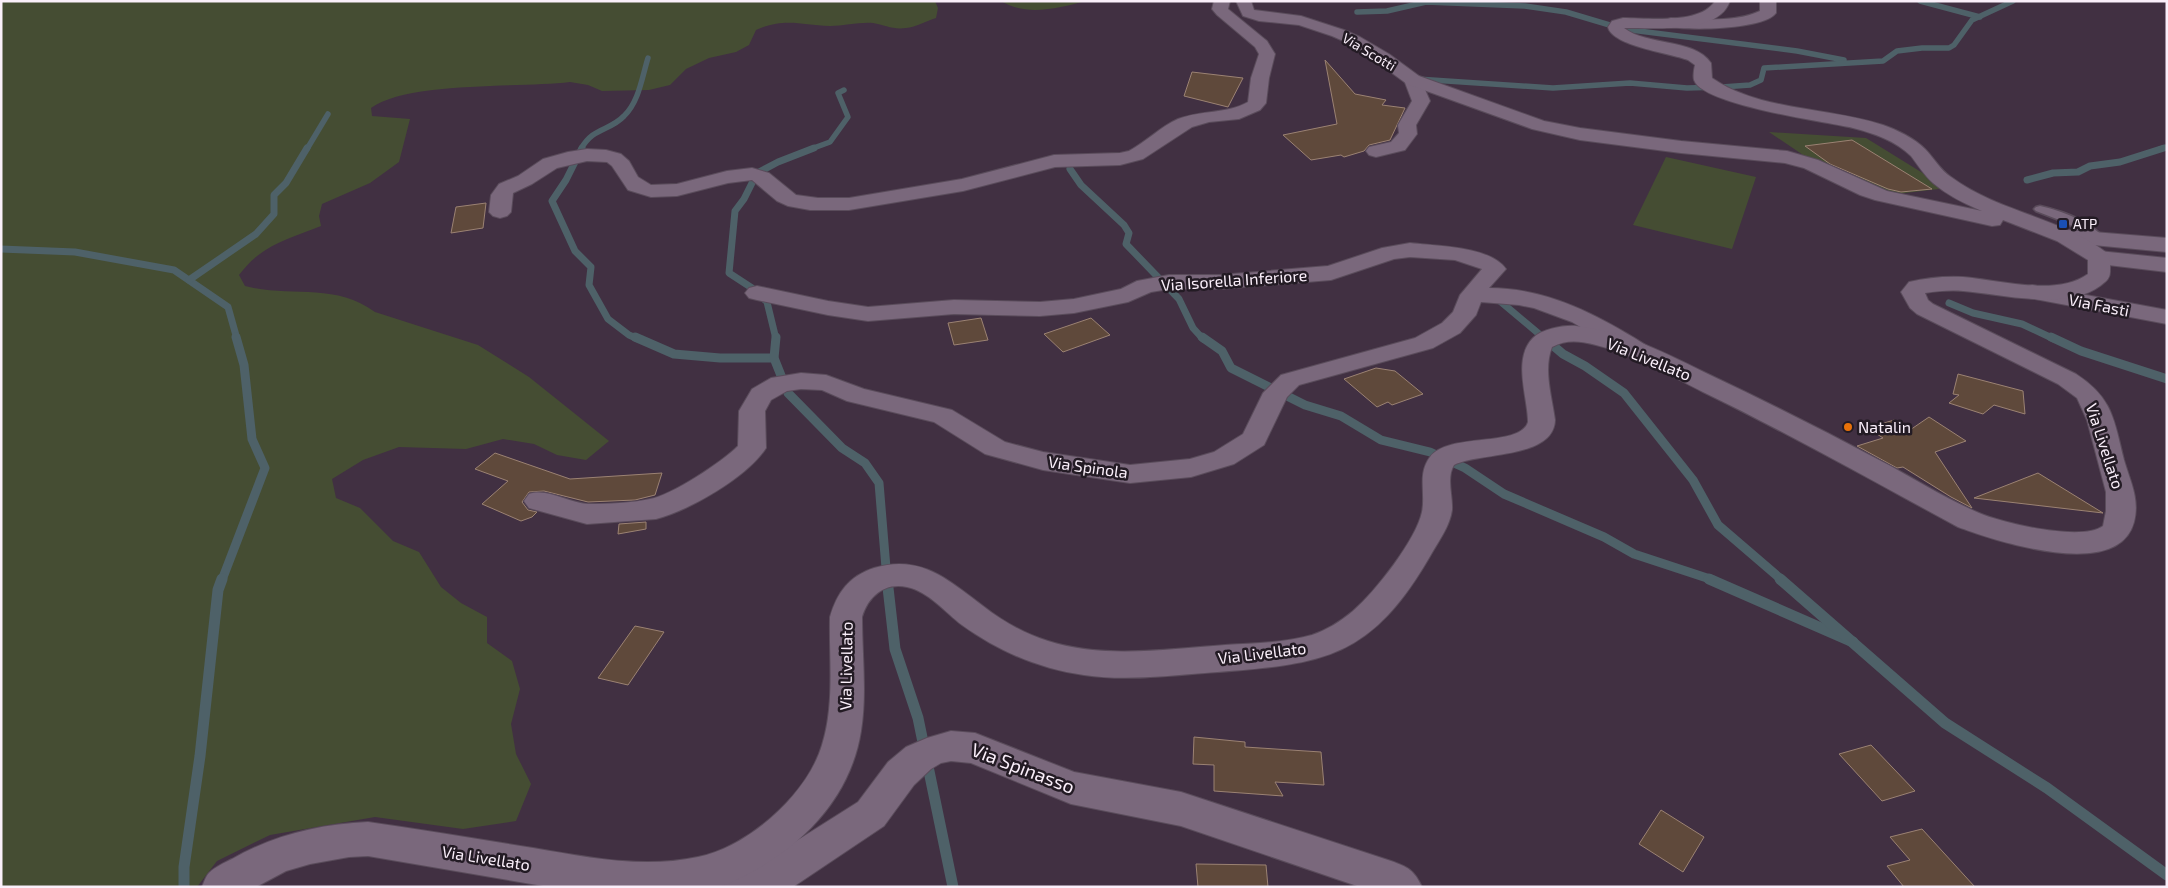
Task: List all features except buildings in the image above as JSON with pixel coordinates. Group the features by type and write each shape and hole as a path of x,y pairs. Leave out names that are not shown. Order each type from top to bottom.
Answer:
{"street":[{"path":"500,212 502,194 505,190 529,178 550,164 582,157 614,158 620,161 625,175 632,184 642,190 668,192 735,176 752,174 761,176 790,200 849,204 963,185 1054,161 1131,157 1146,150 1170,131 1185,123 1208,117 1239,114 1257,103 1260,78 1267,54 1266,50 1222,12 1220,9 1222,1"},
{"name":"Via Scotti","path":"1243,1 1248,12 1318,26 1354,40 1413,80"},
{"path":"1670,23 1711,15 1720,9 1723,1"},
{"path":"1768,1 1768,13 1752,20 1692,24 1623,23 1618,24 1616,27 1618,31 1633,40 1677,50 1699,60 1703,64 1704,80 1710,87 1727,94 1756,103 1853,122 1878,130 1903,142 1918,153 1927,166 1942,180 1960,192 2001,212 2088,245 2167,244"},
{"path":"1376,151 1398,146 1408,134 1407,125 1421,101 1413,80"},
{"path":"1413,80 1539,125 1580,134 1681,147 1776,155 1800,160 1882,196 1968,213 2167,265"},
{"name":"Via Livellato","path":"222,887 265,861 327,842 348,839 368,839 625,881 662,879 706,873 759,849 795,820 809,804 825,780 840,747 844,723 846,618 851,601 858,589 883,576 903,574 921,578 1007,637 1044,653 1077,660 1107,664 1161,663 1276,654 1310,648 1337,638 1365,618 1385,598 1406,570 1428,533 1437,512 1438,468 1445,458 1458,453 1519,442 1538,432 1542,424 1536,366 1537,353 1542,343 1564,334 1579,334 1640,352 1766,411 1968,520 1990,528 2033,539 2074,542 2104,539 2112,535 2118,526 2121,496 2096,410 2088,395 2067,379 1925,309 1918,303 1913,292 1917,287 1929,285 1954,284 2032,292 2061,291 2092,284 2098,276 2088,245"},
{"name":"Via Isorella Inferiore","path":"757,293 828,308 868,314 954,307 1040,309 1074,306 1128,295 1145,286 1168,282 1220,282 1331,273 1390,253 1410,250 1458,254 1489,264 1495,270 1482,281 1472,294"},
{"name":"Via Fasti","path":"2032,292 2167,318"},
{"path":"1472,294 1501,293 1544,301 1600,326 1640,352"},
{"name":"Via Spinola","path":"539,501 586,514 656,509 692,492 738,463 752,448 752,411 761,395 780,384 801,381 826,383 856,395 943,416 995,448 1043,461 1130,474 1191,468 1224,458 1254,439 1276,393 1290,380 1424,343 1451,328 1464,314 1472,294"},
{"name":"Via Spinasso","path":"706,873 762,877 779,874 873,812 903,770 917,758 931,750 946,746 962,745 975,748 1071,788 1181,809 1391,879 1402,887"}],"lane":[{"path":"2040,209 2070,219 2087,228 2088,245"}],"green space":[{"path":"1,1 935,1 938,8 936,18 906,28 893,28 873,23 830,26 785,23 766,26 756,30 749,45 736,52 709,58 686,69 670,85 649,90 602,91 588,85 570,82 437,89 388,99 371,108 372,116 410,119 399,162 370,183 322,204 319,216 321,226 276,244 256,257 239,275 245,286 344,297 375,312 478,345 529,377 609,441 586,460 557,455 534,444 503,439 466,449 399,447 363,460 332,479 336,498 360,508 393,541 419,552 441,587 461,603 487,617 487,643 512,661 520,689 511,724 516,754 531,784 516,821 463,829 375,817 270,835 217,861 197,887 1,887"},
{"path":"1001,1 1086,1 1043,10 1032,10 1021,9"},
{"path":"1769,132 1866,138 1947,188 1897,194 1877,189 1839,165 1825,166 1812,161"},
{"path":"1666,157 1756,177 1732,249 1633,225"}],"waterway":[{"path":"1920,1 1979,17"},
{"path":"1979,17 2013,1"},
{"path":"1357,12 1387,11 1426,2 1525,6 1566,12 1623,29 1797,51 1844,60"},
{"path":"1417,79 1553,88 1630,83 1687,88 1750,85 1761,80 1764,68 1883,61 1897,51 1922,48 1949,48 1954,45 1972,20 1979,17"},
{"path":"581,149 591,137 619,121 629,110 639,89 648,58"},
{"path":"811,149 830,142 848,117 838,93 844,90"},
{"path":"307,149 328,114"},
{"path":"2160,149 2167,147"},
{"path":"189,280 256,234 274,214 274,195 286,183 307,148"},
{"path":"582,148 566,180 552,201 575,251 591,267 589,285 608,319 629,335 638,339"},
{"path":"776,338 767,302 752,288 729,273 735,211 759,172 778,162 814,148"},
{"path":"2027,180 2053,173 2078,172 2090,166 2120,162 2164,148"},
{"path":"1070,169 1081,185 1124,225 1129,233 1126,244 1179,299 1193,328 1203,339"},
{"path":"1,249 75,252 174,270 228,307 237,339"},
{"path":"1494,296 1545,339"},
{"path":"1949,303 1973,313 2022,324 2054,339"},
{"path":"222,580 265,468 252,439 244,365 236,337"},
{"path":"635,337 674,354 720,358 774,358"},
{"path":"1202,337 1222,351 1231,368 1305,405 1341,416 1381,440 1430,452 1465,468 1504,494 1604,537 1634,554 1713,580"},
{"path":"1543,337 1563,354 1585,366 1624,393 1693,480 1718,525 1782,580"},
{"path":"2051,337 2081,351 2167,379"},
{"path":"774,358 776,338"},
{"path":"774,358 788,393 842,448 865,463 879,483 887,580"},
{"path":"184,887 184,867 200,756 218,590 222,579"},
{"path":"887,579 895,649 918,718 953,887"},
{"path":"1709,579 1851,641"},
{"path":"1780,579 1851,641"},
{"path":"1851,641 1945,723 2047,788 2167,875"}],"place":[{"name":"ATP","path":"2063,224"},
{"name":"Natalin","path":"1848,427"}]}
